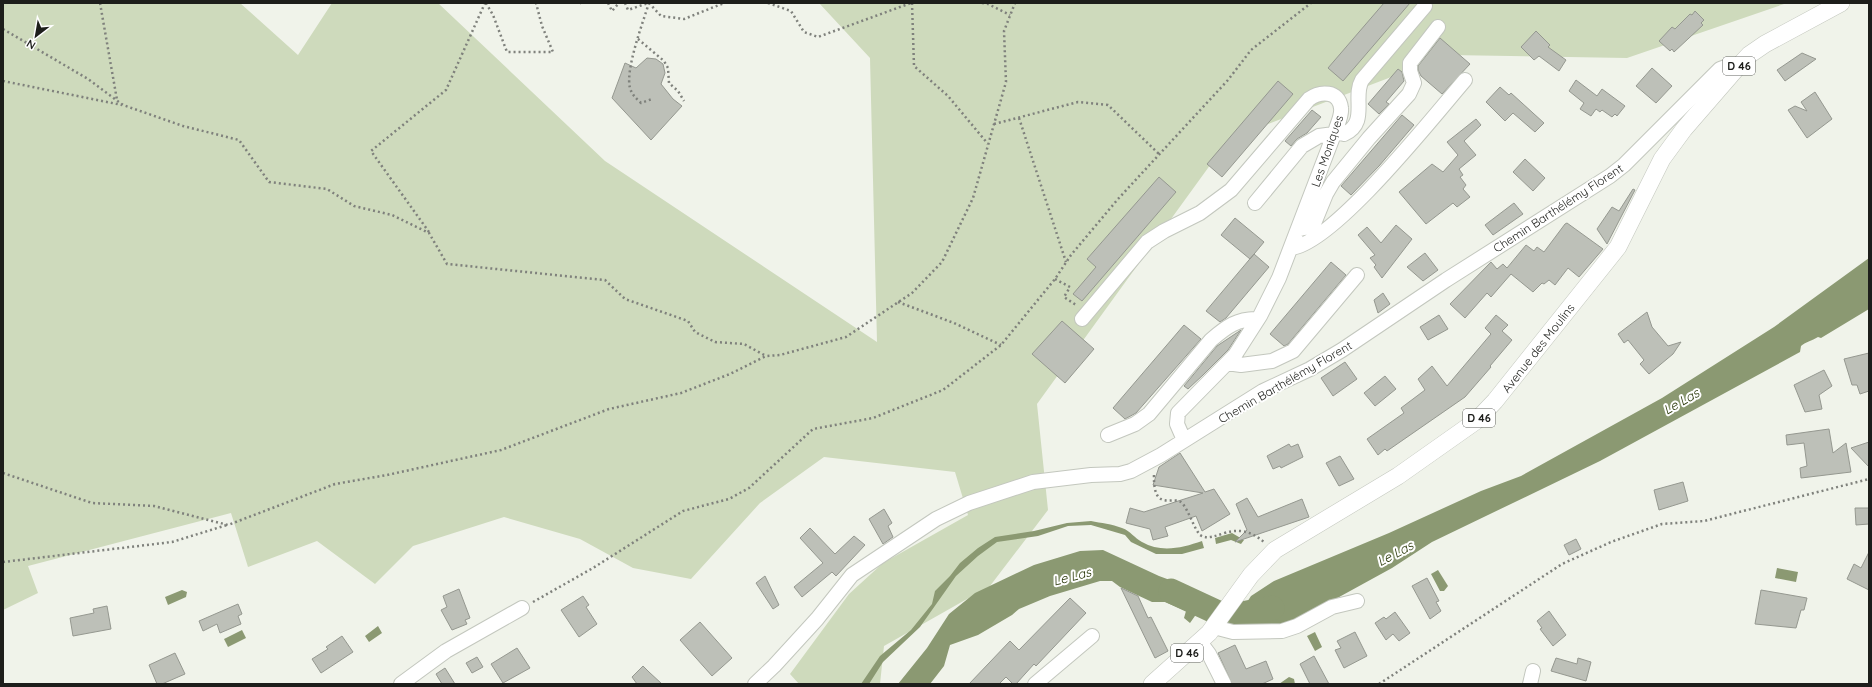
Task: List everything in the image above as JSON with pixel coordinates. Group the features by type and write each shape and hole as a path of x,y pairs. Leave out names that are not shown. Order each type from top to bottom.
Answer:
{"main road":[{"name":"Avenue des Moulins","path":"1152,684 1200,642 1220,618 1251,575 1272,552 1398,476 1476,421 1486,411 1618,247 1662,159 1684,129 1736,69 1749,55 1765,44 1841,3"}],"street":[{"path":"1255,203 1302,146 1319,136 1335,133 1344,134 1352,128 1360,111 1358,91 1360,84 1425,6"},
{"path":"1298,229 1309,227 1315,221 1326,194 1333,182 1412,89 1414,80 1410,71 1410,63 1438,28"},
{"name":"Chemin Barthélémy Florent","path":"755,684 774,666 820,616 852,575 936,519 969,503 1029,484 1091,475 1120,474 1131,471 1155,458 1264,391 1310,369 1342,350 1446,280 1610,176 1624,165 1720,69 1728,66 1736,69"},
{"path":"1291,248 1301,246 1321,234 1347,212 1465,80"},
{"name":"Les Moniques","path":"1081,313 1147,242 1164,231 1200,213 1224,196 1245,175 1290,120 1309,100 1317,94 1331,94 1340,103 1341,112 1335,133 1279,278 1258,319 1227,363 1178,413 1177,424 1184,440"},
{"path":"1227,363 1240,365 1272,361 1293,351 1357,275"},
{"path":"1108,435 1126,428 1146,417 1211,340 1230,324 1249,319 1258,319"},
{"path":"1220,618 1233,632 1282,631 1297,626 1332,607 1357,601"},
{"path":"401,684 446,651 522,608"},
{"path":"1036,684 1092,636"},
{"path":"1200,642 1209,654 1224,684"}],"path":[{"path":"100,3 117,101"},
{"path":"486,3 507,52 553,52 542,26 536,3"},
{"path":"486,3 446,90 371,150 429,233 447,264 605,280 625,299 688,321 695,332 715,342 744,344 766,356"},
{"path":"608,3 612,11 619,3"},
{"path":"625,3 628,10 649,3"},
{"path":"649,3 662,16 684,19 724,3"},
{"path":"649,3 631,66 630,87 634,96 641,103 652,99"},
{"path":"768,3 791,11 804,32 818,37 911,3 914,66 948,96 988,144"},
{"path":"982,3 988,4 1010,15"},
{"path":"3,562 172,542 228,525 335,484 387,475 501,450 609,409 681,393 730,374 766,356 780,355 846,337 912,292 942,262 973,198 1006,82 1004,31 1015,3"},
{"path":"522,608 593,568 684,511 729,499 749,488 813,429 873,418 943,390 1001,345 1118,199 1228,80 1251,50 1311,3"},
{"path":"3,29 88,79 123,105"},
{"path":"638,39 664,61 668,68 669,83 678,90 684,101"},
{"path":"3,81 123,105 183,126 239,140 269,182 327,189 354,206 392,215 429,233"},
{"path":"994,124 1078,102 1108,105 1159,154"},
{"path":"1019,118 1066,262"},
{"path":"1055,279 1070,287 1064,297 1081,313"},
{"path":"898,302 954,323 1001,345"},
{"path":"1155,458 1154,484 1159,498 1165,501 1175,500 1183,504 1200,535 1206,538 1233,530 1242,530 1256,536 1272,552"},
{"path":"3,472 92,503 154,506 228,525"},
{"path":"1379,684 1562,564 1611,542 1662,524 1704,520 1869,479"}],"shaded area":[{"path":"3,3 240,3 298,55 332,3 438,3 605,161 877,342 870,58 819,3 1787,3 1627,58 1449,55 1229,139 1037,404 1048,510 990,586 884,646 880,684 799,684 790,674 849,594 883,563 968,515 955,472 824,457 760,503 691,579 633,568 580,539 504,517 413,546 375,584 317,541 248,567 231,513 28,566 38,593 3,610"}],"water":[{"path":"1869,258 1869,309 1821,338 1818,337 1801,346 1800,352 1600,461 1432,542 1392,568 1310,613 1286,624 1233,624 1251,596 1274,581 1389,533 1481,491 1521,476 1662,398 1774,327"},
{"path":"1091,521 1122,528 1142,542 1157,547 1172,548 1187,546 1202,541 1204,548 1182,554 1156,554 1131,542 1125,535 1091,525 1068,526 1038,536 997,542 978,556 956,576 920,627 883,662 869,684 861,684 880,656 911,630 932,604 935,591 960,563 978,548 995,537 1034,531 1067,523"},
{"path":"1232,533 1244,540 1241,544 1231,540 1216,544 1215,538"},
{"path":"1103,550 1159,576 1209,596 1190,623 1184,618 1186,611 1165,602 1152,602 1120,587 1112,581 1100,581 1050,596 1019,609 1012,615 978,635 950,645 944,666 930,684 898,684 927,648 949,614 975,593 1034,565 1080,551"},
{"path":"1777,568 1798,572 1796,582 1775,578"},
{"path":"1438,570 1448,586 1444,591 1440,591 1431,574"},
{"path":"182,590 187,592 186,597 168,605 165,597"},
{"path":"378,626 382,633 369,642 365,636"},
{"path":"242,630 246,638 228,647 224,639"},
{"path":"1315,632 1322,647 1315,651 1307,636"},
{"path":"1289,677 1294,679 1295,684 1279,684"}],"building":[{"path":"1384,3 1410,3 1343,81 1328,68"},
{"path":"1695,11 1704,20 1701,23 1703,25 1674,52 1672,49 1670,51 1659,41 1672,27 1675,29"},
{"path":"1536,31 1550,45 1548,47 1566,60 1559,71 1539,56 1534,60 1521,47"},
{"path":"1440,38 1470,64 1442,94 1421,76 1418,70 1418,66"},
{"path":"1802,53 1816,59 1785,81 1777,70"},
{"path":"647,58 656,59 663,64 665,73 661,84 673,99 682,106 651,140 612,98 625,63 636,68"},
{"path":"1652,68 1672,86 1656,103 1636,86"},
{"path":"1398,69 1402,72 1404,81 1386,102 1389,104 1379,114 1368,104"},
{"path":"1576,80 1597,96 1602,89 1625,106 1617,116 1615,114 1612,117 1602,110 1600,112 1596,109 1591,116 1580,109 1584,103 1569,91"},
{"path":"1278,81 1293,94 1222,177 1207,164"},
{"path":"1500,87 1509,95 1511,93 1544,123 1535,132 1513,113 1505,121 1486,102"},
{"path":"1815,92 1832,119 1807,138 1788,110 1795,106 1807,111 1801,102"},
{"path":"1312,110 1321,117 1307,133 1297,139 1291,146 1285,141"},
{"path":"1402,115 1414,125 1379,166 1351,195 1341,186"},
{"path":"1476,119 1481,125 1464,141 1476,155 1459,169 1463,175 1460,177 1466,185 1463,189 1470,197 1457,207 1453,203 1426,224 1399,192 1432,164 1443,172 1458,155 1447,142"},
{"path":"1525,159 1545,178 1533,191 1513,172"},
{"path":"1159,177 1176,192 1082,301 1073,294 1096,267 1087,259"},
{"path":"1633,189 1635,190 1607,244 1597,229 1612,207 1619,211"},
{"path":"1514,203 1523,214 1493,235 1485,225"},
{"path":"1235,218 1264,242 1250,259 1221,235"},
{"path":"1567,223 1603,249 1579,277 1568,268 1555,285 1549,280 1544,284 1542,283 1533,292 1511,274 1491,297 1487,293 1465,318 1450,304 1491,262 1497,269 1503,264 1507,268 1526,245 1534,251 1537,247 1544,252"},
{"path":"1396,225 1412,239 1382,278 1374,267 1376,265 1370,258 1375,255 1358,235 1367,227 1381,243"},
{"path":"1425,253 1438,270 1423,281 1407,267"},
{"path":"1254,254 1269,267 1226,318 1220,322 1206,311"},
{"path":"1331,262 1346,275 1288,344 1284,346 1270,334"},
{"path":"1383,293 1390,304 1378,313 1374,300"},
{"path":"1647,312 1652,327 1668,346 1681,342 1673,354 1649,374 1640,364 1644,360 1628,340 1624,343 1618,334"},
{"path":"1439,315 1448,329 1428,340 1420,327"},
{"path":"1496,315 1508,325 1502,331 1512,340 1490,366 1491,367 1465,397 1387,451 1385,449 1378,455 1367,439 1404,413 1401,408 1425,390 1418,379 1432,366 1447,386 1491,334 1485,328"},
{"path":"1062,321 1094,349 1065,383 1032,354"},
{"path":"1184,325 1201,339 1136,413 1125,419 1113,408"},
{"path":"1241,330 1228,350 1203,375 1188,389 1184,386 1217,346"},
{"path":"1869,353 1869,391 1860,394 1857,385 1852,385 1844,359"},
{"path":"1345,362 1357,379 1333,396 1321,378"},
{"path":"1824,370 1832,386 1819,395 1822,409 1805,412 1794,385"},
{"path":"1385,376 1396,389 1375,406 1364,393"},
{"path":"1829,429 1833,453 1846,443 1851,472 1801,478 1800,468 1807,466 1804,443 1787,445 1786,435"},
{"path":"1869,442 1869,467 1851,448"},
{"path":"1289,444 1291,447 1298,444 1303,457 1281,468 1280,466 1273,469 1267,456"},
{"path":"1180,453 1205,492 1214,489 1230,514 1202,531 1196,516 1165,527 1168,536 1153,540 1150,529 1126,523 1130,508 1144,512 1203,493 1153,485 1159,467"},
{"path":"1340,456 1354,479 1339,486 1326,463"},
{"path":"1683,482 1688,501 1659,510 1654,490"},
{"path":"1247,498 1258,517 1302,499 1309,517 1235,542 1247,530 1236,504"},
{"path":"1855,508 1869,508 1869,524 1856,525"},
{"path":"884,509 892,523 888,526 893,537 883,544 869,519"},
{"path":"810,528 835,554 854,536 865,545 836,576 832,572 802,597 794,587 823,563 800,538"},
{"path":"1576,539 1581,549 1569,555 1564,545"},
{"path":"1869,552 1869,590 1847,579 1854,564 1861,568"},
{"path":"765,576 779,605 773,609 756,583"},
{"path":"1427,578 1439,601 1436,602 1441,611 1430,619 1412,586"},
{"path":"1121,588 1138,596 1148,618 1151,617 1168,651 1155,658"},
{"path":"459,589 470,618 465,620 467,624 452,630 441,610 447,607 443,596"},
{"path":"1761,590 1807,598 1804,610 1801,610 1796,628 1755,624"},
{"path":"583,596 589,605 586,607 597,624 579,637 561,610"},
{"path":"1070,598 1086,613 1036,666 1034,664 1016,684 1013,684 1006,677 999,684 969,684 1010,641 1019,650"},
{"path":"238,604 242,614 238,616 241,624 220,633 217,624 203,631 199,621"},
{"path":"107,606 111,629 73,636 70,618 94,613 93,609"},
{"path":"1549,611 1566,635 1553,646 1540,629 1542,628 1537,621"},
{"path":"1395,612 1410,633 1399,641 1393,634 1386,640 1375,623 1384,617 1386,619"},
{"path":"700,622 732,658 712,676 680,640"},
{"path":"1355,632 1367,656 1344,668 1335,650 1341,648 1337,641"},
{"path":"342,636 353,652 321,673 312,659 328,649 326,647"},
{"path":"1235,645 1246,669 1266,661 1273,679 1262,684 1232,684 1218,653"},
{"path":"517,648 530,668 503,683 491,664"},
{"path":"175,653 185,674 162,684 157,684 149,665"},
{"path":"1314,656 1329,684 1310,684 1300,664"},
{"path":"477,657 483,667 472,673 466,663"},
{"path":"1556,658 1577,664 1578,658 1591,662 1586,681 1551,671"},
{"path":"643,666 662,684 637,684 632,677"},
{"path":"445,668 455,684 442,684 436,674"}],"waterway":[{"name":"Le Las","path":"1171,591 1227,617 1272,608"}]}
